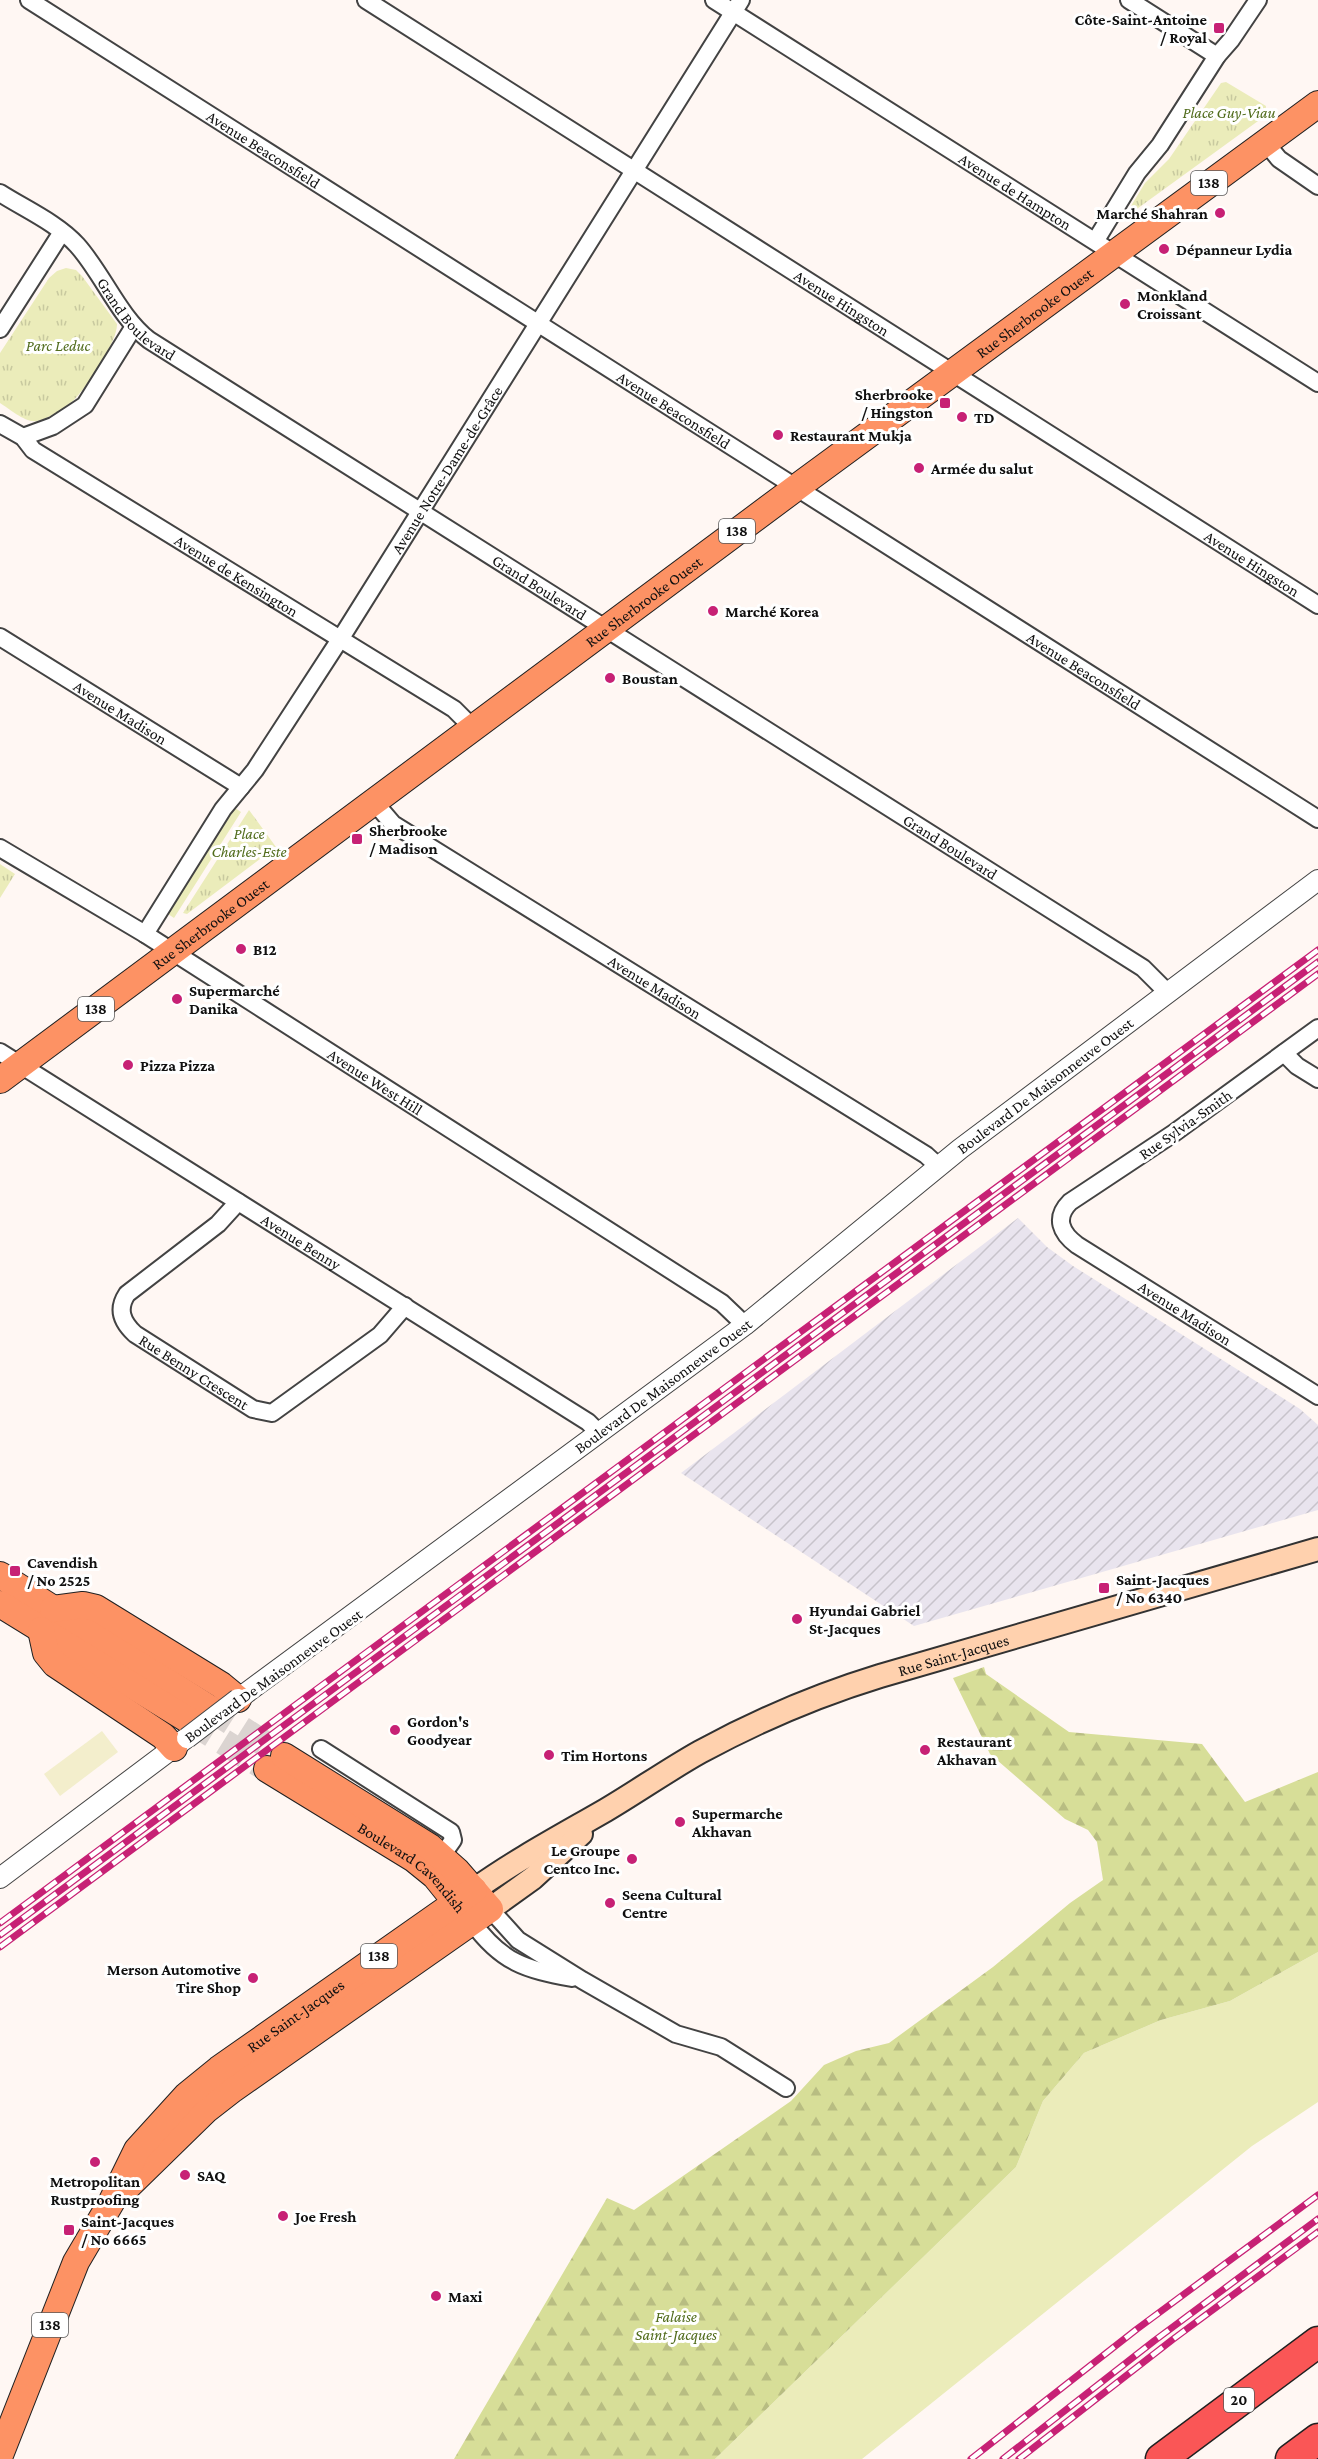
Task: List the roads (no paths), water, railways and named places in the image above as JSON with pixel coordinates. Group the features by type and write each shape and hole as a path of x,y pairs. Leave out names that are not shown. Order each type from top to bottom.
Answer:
{"highway":[{"name":"20","path":"1161,2459 1318,2342"},
{"path":"1291,2459 1318,2439"}],"main road":[{"name":"Rue Sherbrooke Ouest","path":"0,1080 10,1058 172,952 375,803 954,372 1105,246 1265,142 1318,104"},
{"name":"Rue Saint-Jacques","path":"0,2455 74,2267 112,2201 136,2150 187,2096 232,2060 473,1906 516,1860 609,1808 722,1740 838,1690 1318,1549"},
{"path":"0,1575 47,1619 190,1729"},
{"path":"0,1604 47,1619 83,1605 96,1608 238,1699"},
{"path":"47,1619 46,1653 55,1664 163,1736 190,1729"},
{"name":"Boulevard Cavendish","path":"275,1763 420,1841 441,1857 473,1906 414,1858 275,1763"}],"street":[{"name":"Avenue Beaconsfield","path":"29,0 1318,819"},
{"name":"Avenue Hingston","path":"366,0 1318,604"},
{"name":"Avenue de Hampton","path":"714,0 737,6 1318,383"},
{"path":"1129,0 1218,56"},
{"path":"1105,246 1137,173 1160,145 1258,0"},
{"name":"Avenue Notre-Dame-de-Grâce","path":"145,934 224,809 255,770 339,639 737,6"},
{"path":"1265,142 1279,159 1318,186"},
{"name":"Grand Boulevard","path":"0,193 63,232 76,244 97,271 133,328 420,512 1143,968 1167,992"},
{"path":"0,329 63,232"},
{"path":"23,437 53,426 85,405 133,328"},
{"name":"Avenue de Kensington","path":"0,424 23,437 33,450 454,709 473,728"},
{"name":"Avenue Madison","path":"0,637 241,787"},
{"name":"Avenue Madison","path":"375,803 393,824 926,1155 938,1166"},
{"name":"Avenue West Hill","path":"0,848 145,934 722,1302 745,1325"},
{"name":"Boulevard De Maisonneuve Ouest","path":"0,1878 190,1729 251,1692 745,1325 938,1166 1318,880"},
{"name":"Rue Sylvia-Smith","path":"1060,1222 1062,1210 1070,1202 1174,1133 1318,1028"},
{"path":"1284,1053 1297,1066 1318,1079"},
{"name":"Avenue Benny","path":"10,1058 588,1422 598,1433"},
{"name":"Rue Benny Crescent","path":"238,1202 218,1224 127,1294 123,1301 122,1313 128,1328 135,1334 253,1409 272,1413 380,1335 405,1306"},
{"name":"Avenue Madison","path":"1060,1222 1065,1234 1077,1245 1318,1396"},
{"name":"Boulevard Cavendish","path":"321,1749 451,1832 453,1840 441,1857"},
{"name":"Boulevard Cavendish","path":"473,1906 491,1945 516,1963 530,1970 582,1980 676,2034 721,2048 786,2088"}],"tunnel":[{"path":"209,1708 284,1756"},
{"path":"190,1721 267,1769"}],"railway":[{"path":"0,1923 1318,950"},
{"path":"0,1935 1318,962"},
{"path":"0,1947 1318,974"},
{"path":"971,2459 1137,2329 1318,2195"},
{"path":"1003,2459 1154,2341 1318,2219"},
{"path":"1019,2459 1172,2340 1318,2232"}],"place":[{"name":"Côte-Saint-Antoine / Royal","path":"1219,28"},
{"name":"Marché Shahran","path":"1220,213"},
{"name":"Dépanneur Lydia","path":"1164,249"},
{"name":"Monkland Croissant","path":"1125,304"},
{"name":"Sherbrooke / Hingston","path":"945,403"},
{"name":"TD","path":"962,417"},
{"name":"Restaurant Mukja","path":"778,435"},
{"name":"Armée du salut","path":"919,468"},
{"name":"Marché Korea","path":"713,611"},
{"name":"Boustan","path":"610,678"},
{"name":"Sherbrooke / Madison","path":"357,839"},
{"name":"B12","path":"241,949"},
{"name":"Supermarché Danika","path":"177,999"},
{"name":"Pizza Pizza","path":"128,1065"},
{"name":"Cavendish / No 2525","path":"15,1571"},
{"name":"Saint-Jacques / No 6340","path":"1104,1588"},
{"name":"Hyundai Gabriel St-Jacques","path":"797,1619"},
{"name":"Gordon's Goodyear","path":"395,1730"},
{"name":"Restaurant Akhavan","path":"925,1750"},
{"name":"Tim Hortons","path":"549,1755"},
{"name":"Supermarche Akhavan","path":"680,1822"},
{"name":"Le Groupe Centco Inc.","path":"632,1859"},
{"name":"Seena Cultural Centre","path":"610,1903"},
{"name":"Merson Automotive Tire Shop","path":"253,1978"},
{"name":"Metropolitan Rustproofing","path":"95,2162"},
{"name":"SAQ","path":"185,2175"},
{"name":"Joe Fresh","path":"283,2216"},
{"name":"Saint-Jacques / No 6665","path":"69,2230"},
{"name":"Maxi","path":"436,2296"}],"park label":[{"name":"Place Guy-Viau","path":"1229,112"},
{"name":"Parc Leduc","path":"58,345"},
{"name":"Place Charles-Este","path":"249,842"},
{"name":"Falaise Saint-Jacques","path":"676,2325"}]}
